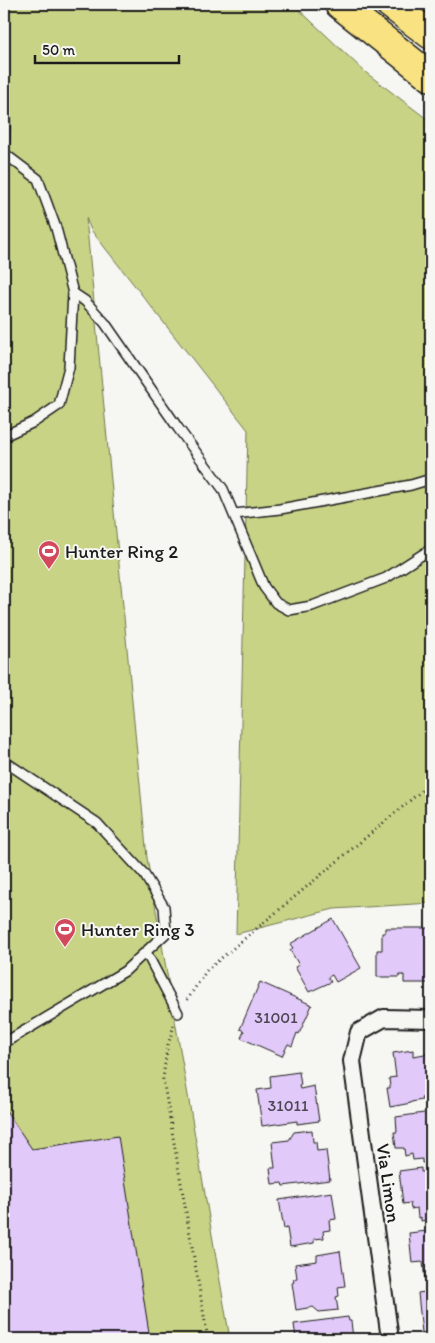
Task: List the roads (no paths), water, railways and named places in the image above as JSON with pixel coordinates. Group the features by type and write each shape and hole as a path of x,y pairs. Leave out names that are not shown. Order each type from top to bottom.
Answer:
{"highway":[{"path":"339,4 431,77"},
{"path":"390,4 431,35"}],"street":[{"name":"Via Limon","path":"390,1339 352,1061 359,1032 384,1018 431,1019"}],"lane":[{"path":"4,116 6,121 4,154 38,179 56,228 72,293 69,368 59,405 34,422 4,436"},
{"path":"72,293 85,301 105,323 223,489 264,587 276,603 289,610 312,606 386,578 431,549"},
{"path":"234,514 299,505 411,485 431,479"},
{"path":"4,761 97,823 144,874 164,907 166,933 125,971 4,1043"},
{"path":"146,952 178,1013"}],"place":[{"name":"Hunter Ring 2","path":"49,570"},
{"name":"Hunter Ring 3","path":"65,948"}]}
